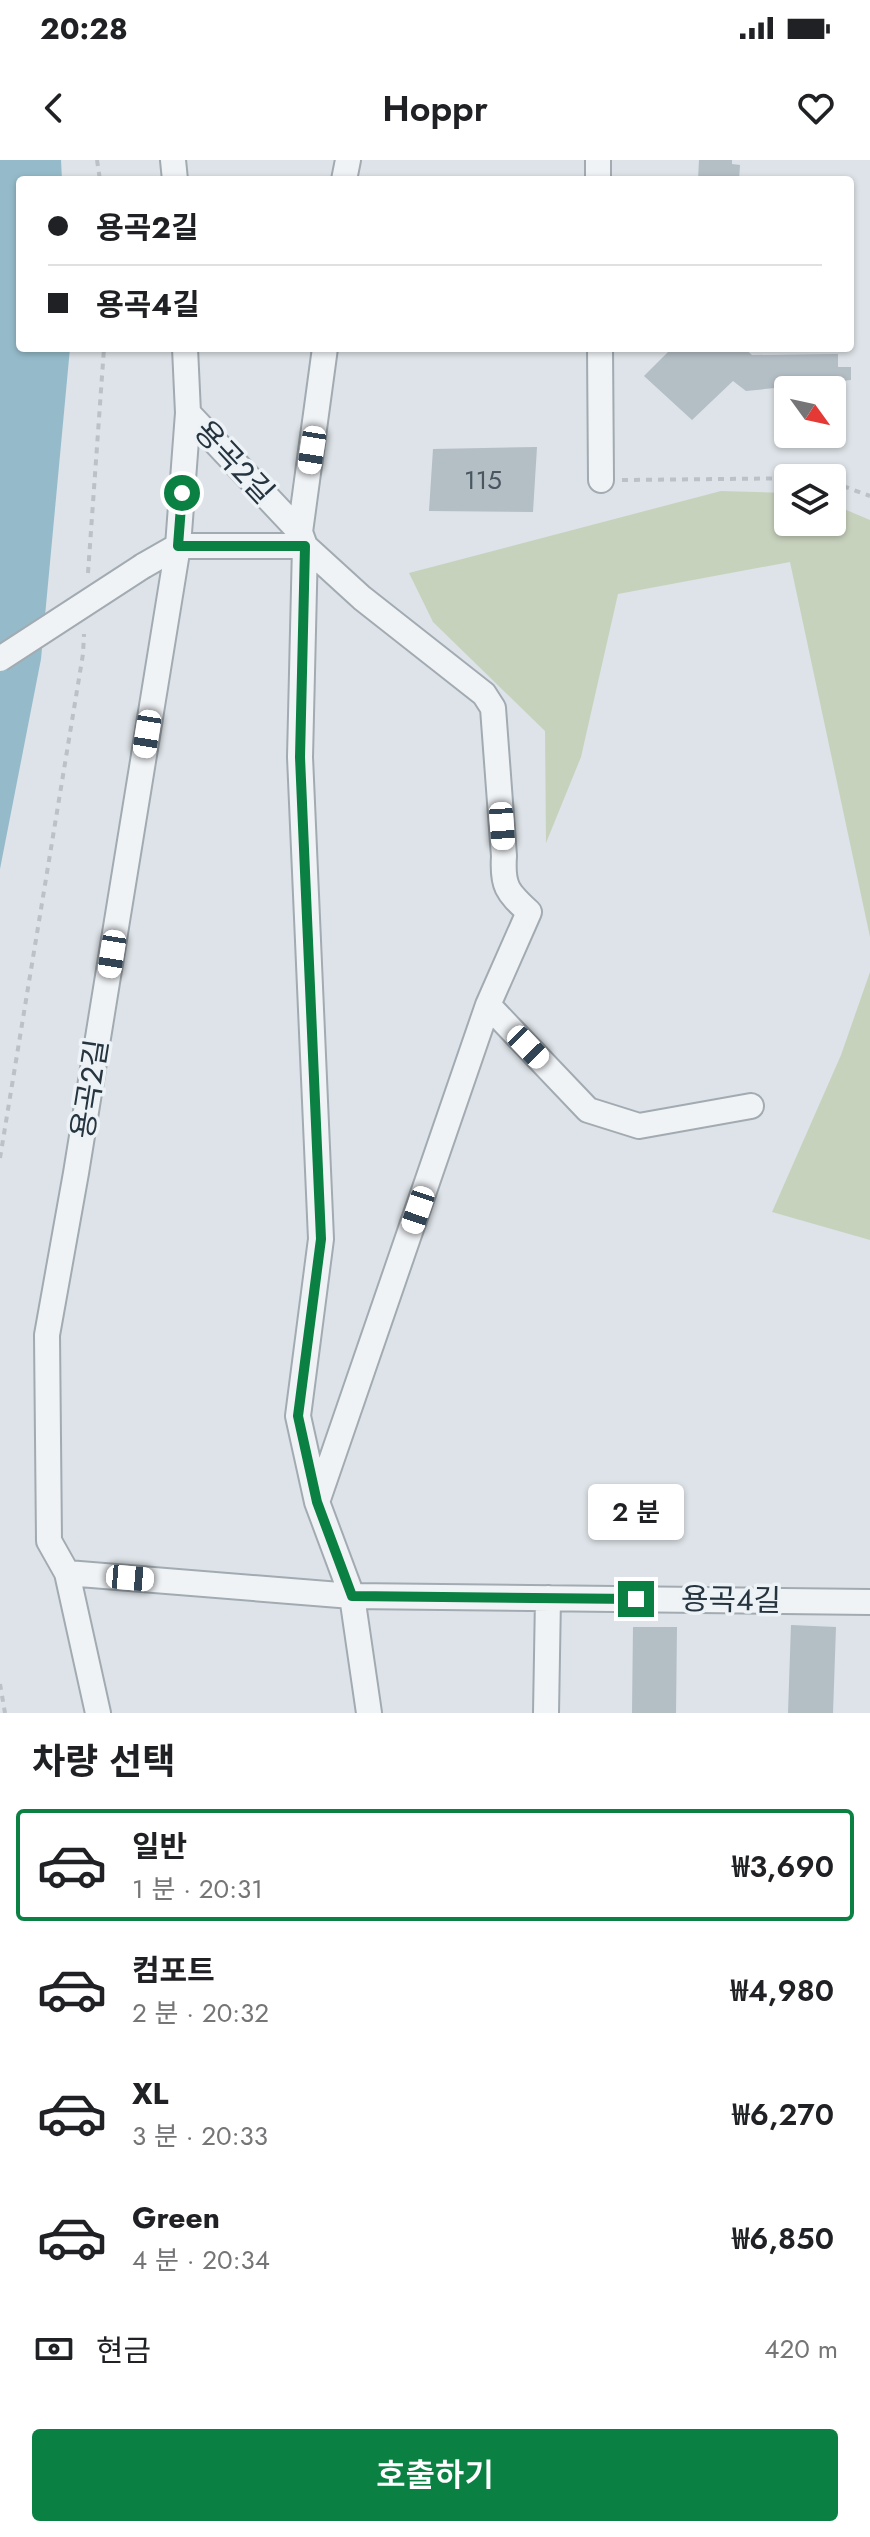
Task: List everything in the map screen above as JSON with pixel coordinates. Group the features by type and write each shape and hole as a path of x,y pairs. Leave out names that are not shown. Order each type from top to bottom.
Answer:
{"street":[{"name":"용곡2길","path":"98,1713 67,1573 49,1541 47,1335 178,546 188,413 185,352"},
{"path":"325,352 303,539 300,757 321,1239 298,1416 317,1502 352,1596 369,1713"},
{"path":"600,352 601,480"},
{"name":"용곡2길","path":"188,413 303,539 362,598 484,694 493,708 503,879 510,895 529,912 488,1005"},
{"path":"0,659 178,546 303,539"},
{"path":"317,1502 488,1005 588,1110 639,1126 751,1106"},
{"name":"용곡4길","path":"67,1573 352,1596 870,1602"},
{"path":"546,1713 548,1598"}],"path":[{"path":"88,578 104,352"},
{"path":"601,480 774,478"},
{"path":"846,487 870,496"},
{"path":"0,1158 83,654 85,624"},
{"path":"0,1684 5,1713"}],"green space":[{"path":"721,491 774,493 774,536 846,536 846,510 870,520 870,937 790,562 618,594 581,757 546,843 545,731 433,622 409,573"},
{"path":"870,972 870,1240 772,1212 841,1055"}],"water":[{"path":"0,160 61,160 62,176 16,176 16,352 70,352 41,659 0,869"}],"building":[{"path":"699,160 732,160 732,164 740,165 739,176 698,176"},
{"path":"668,352 838,354 838,367 851,367 851,380 846,381 846,376 774,376 774,388 746,391 733,381 692,420 644,376"},
{"path":"537,447 533,512 429,511 433,449"},
{"path":"791,1625 836,1627 833,1713 788,1713"},
{"path":"633,1627 677,1627 676,1713 632,1713"}],"route":[{"path":"182,493 178,546 305,546 300,757 321,1239 298,1416 317,1502 352,1596 636,1599"}]}
